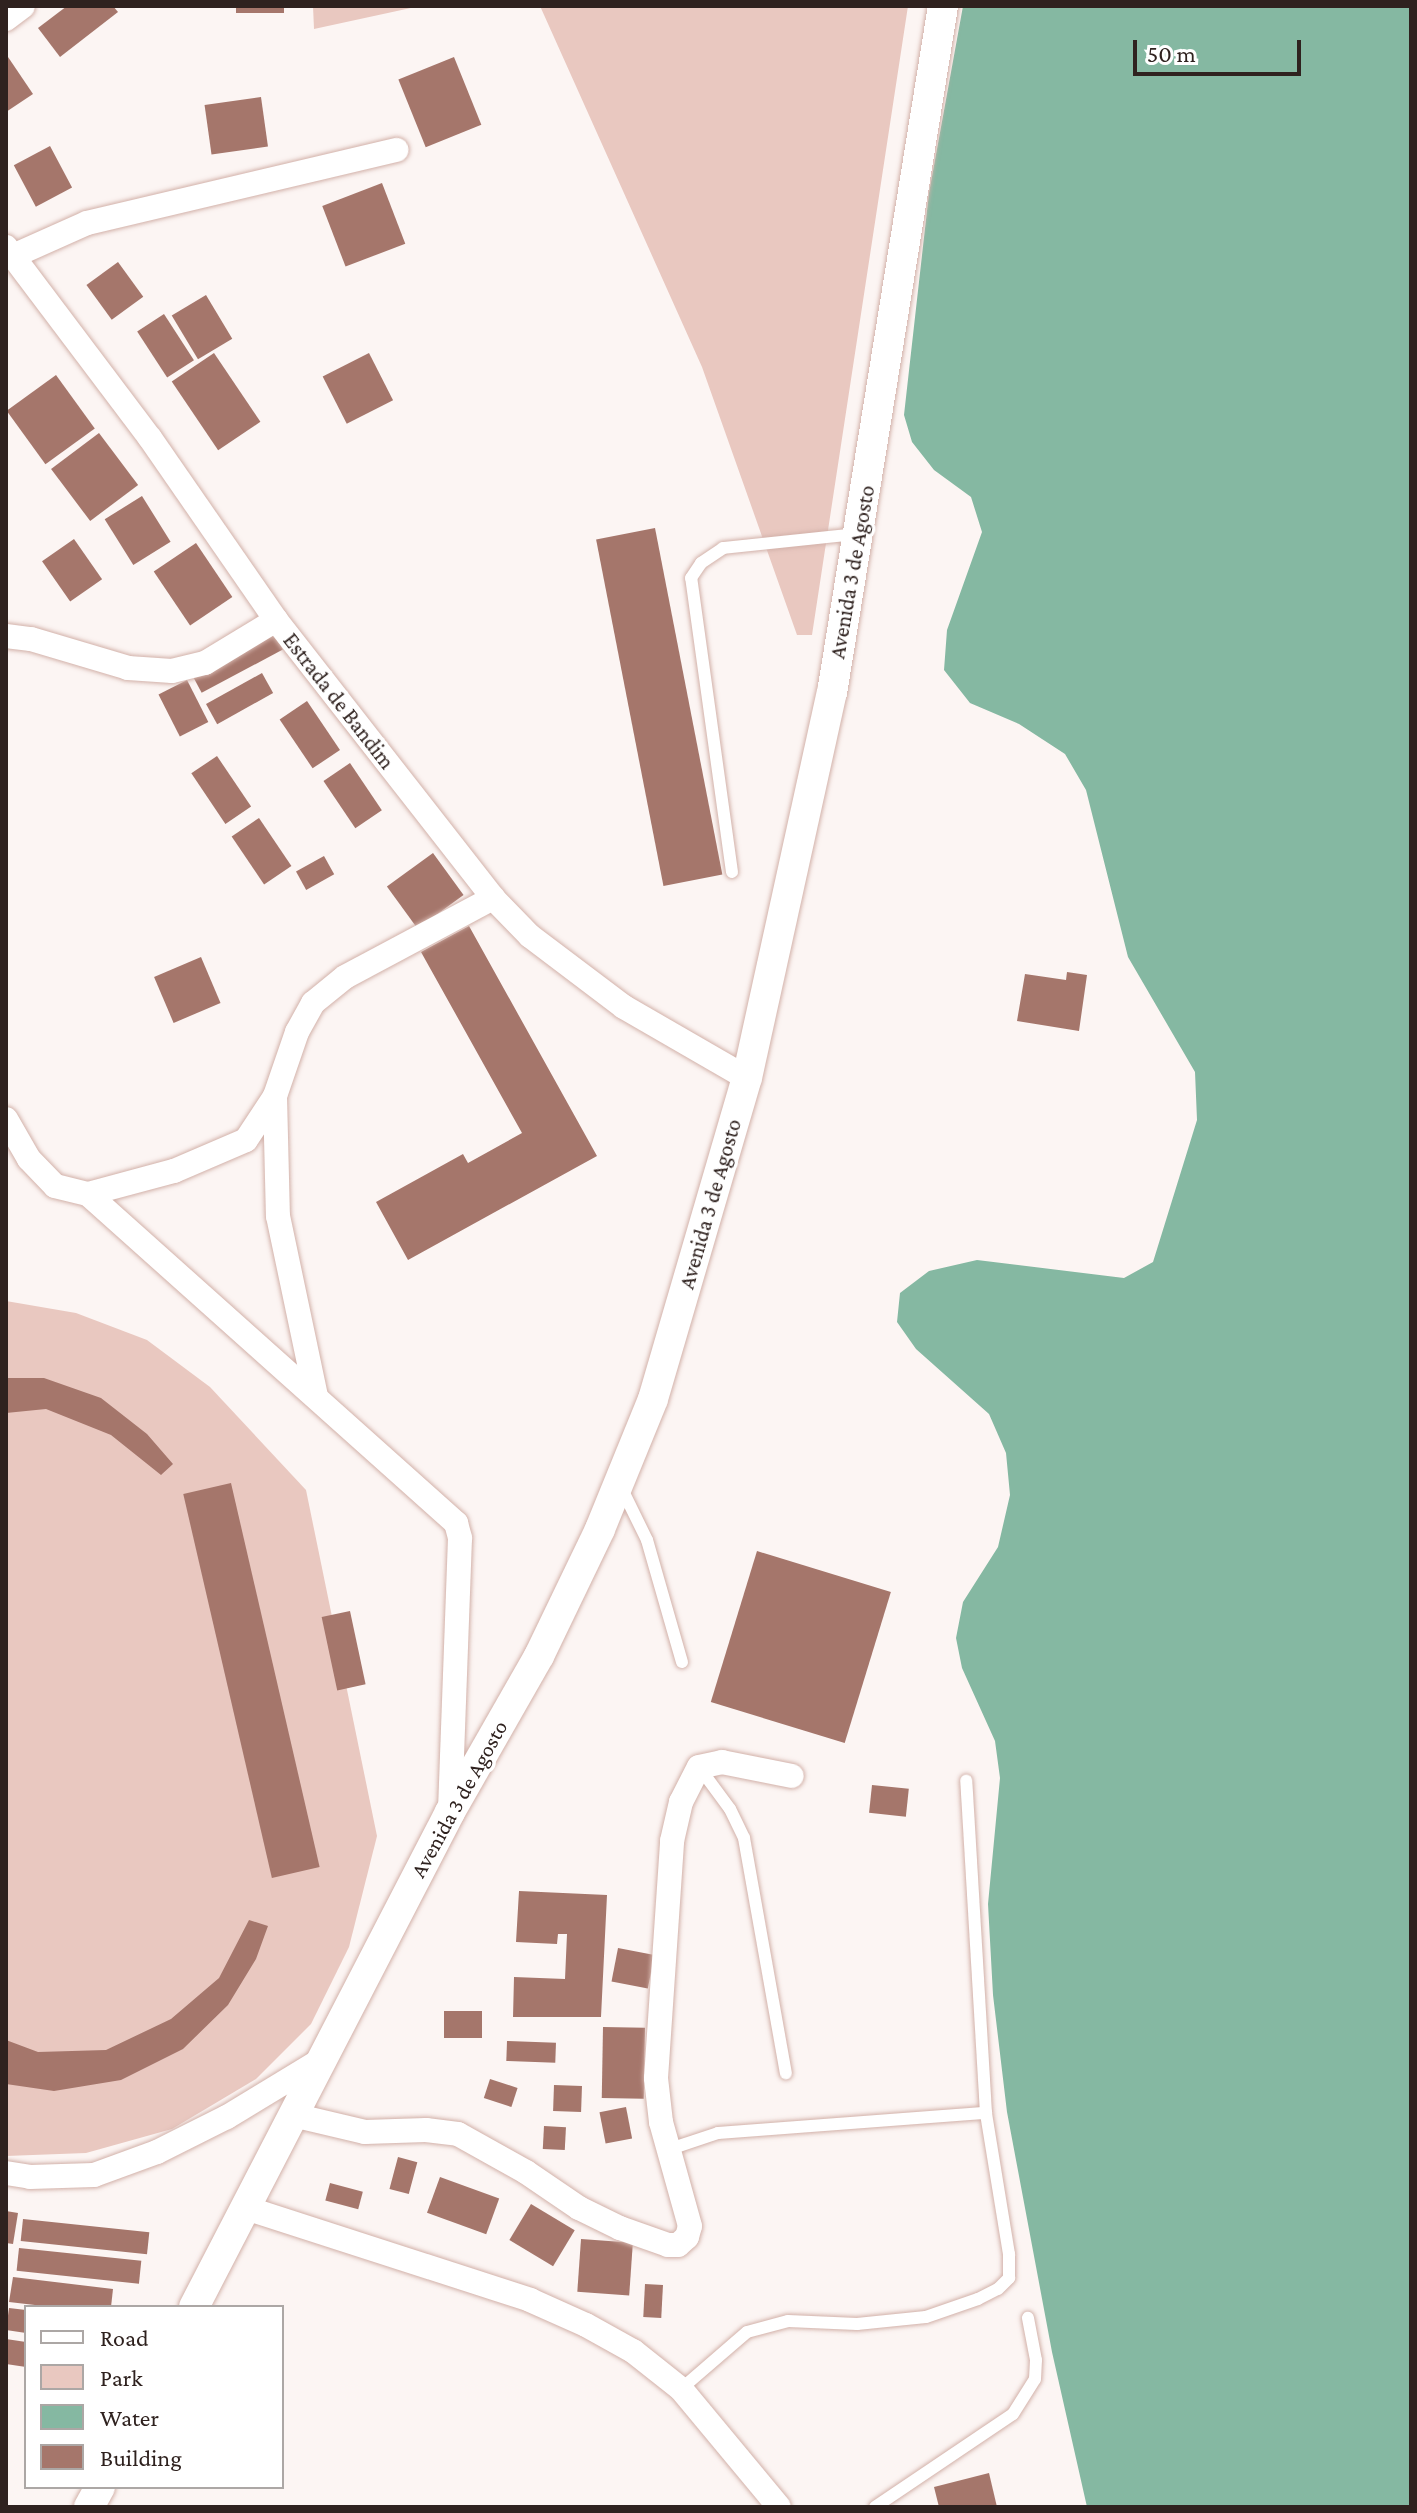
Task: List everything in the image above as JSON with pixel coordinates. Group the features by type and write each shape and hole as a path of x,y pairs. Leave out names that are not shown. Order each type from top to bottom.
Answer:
{"street":[{"path":"6,19 23,6"},
{"name":"Avenida 3 de Agosto","path":"195,2305 450,1812 539,1656 619,1484 653,1399 747,1078 832,693 943,6"},
{"path":"10,252 87,223 397,150"},
{"name":"Estrada de Bandim","path":"10,252 150,438 276,620 493,898 530,936 614,1000 747,1078"},
{"path":"6,636 31,639 128,668 172,671 205,663 276,620"},
{"path":"88,1194 174,1171 246,1140 275,1096 297,1032 313,1003 345,977 493,898"},
{"path":"275,1096 278,1216 316,1397"},
{"path":"6,1119 29,1159 55,1186 88,1194 456,1523 460,1538 450,1812"},
{"path":"293,2115 365,2132 426,2130 458,2134 526,2172 579,2208 668,2245 678,2245 687,2237 690,2226 661,2122 656,2078 672,1841 681,1802 699,1767 722,1762 792,1776"},
{"path":"6,2173 30,2177 94,2175 157,2152 199,2131 319,2061"},
{"path":"246,2208 530,2300 586,2325 633,2351 681,2389 779,2507"},
{"path":"89,2507 99,2489"}],"lane":[{"path":"732,872 691,578 701,563 723,548 859,533"},
{"path":"619,1484 647,1540 682,1662"},
{"path":"699,1767 730,1809 744,1838 786,2073"},
{"path":"681,2389 747,2332 788,2321 857,2324 926,2317 998,2289 1009,2278 1009,2254 986,2113 966,1781"},
{"path":"670,2149 718,2133 986,2113"},
{"path":"875,2507 1013,2414 1035,2379 1036,2360 1028,2318"}],"green space":[{"path":"313,6 420,6 314,29"},
{"path":"540,6 908,6 812,635 797,635 702,367"},
{"path":"6,1301 76,1313 147,1340 210,1387 306,1490 377,1836 349,1947 311,2024 256,2079 172,2129 86,2153 6,2156"}],"water":[{"path":"963,6 1411,6 1411,2507 1087,2507 1052,2352 1007,2112 993,1995 988,1904 1000,1778 995,1741 962,1668 956,1638 963,1602 998,1547 1010,1495 1006,1453 989,1414 916,1349 897,1322 900,1293 929,1271 977,1260 1124,1278 1153,1262 1197,1120 1195,1072 1128,957 1086,790 1065,754 1019,724 970,703 944,670 947,630 982,532 971,497 934,470 912,442 904,415 929,193"}],"building":[{"path":"67,6 113,6 118,12 60,57 38,28"},
{"path":"236,6 284,6 284,13 236,13"},
{"path":"6,54 33,94 6,112"},
{"path":"454,57 481,125 426,147 398,79"},
{"path":"261,97 268,147 212,154 205,105"},
{"path":"50,146 72,187 36,207 14,165"},
{"path":"382,183 405,244 346,267 322,206"},
{"path":"118,262 143,297 112,320 86,285"},
{"path":"206,295 232,339 198,359 172,316"},
{"path":"164,314 194,360 167,378 137,331"},
{"path":"214,353 260,422 218,450 172,382"},
{"path":"369,353 393,400 347,424 323,377"},
{"path":"56,375 95,428 45,464 7,411"},
{"path":"99,433 138,485 90,521 51,469"},
{"path":"142,496 171,542 133,565 105,519"},
{"path":"655,528 722,875 663,886 596,539"},
{"path":"74,539 102,579 70,602 42,561"},
{"path":"196,543 232,597 190,625 154,572"},
{"path":"273,631 283,650 202,693 192,674"},
{"path":"262,673 273,693 217,724 206,704"},
{"path":"187,680 208,722 180,736 158,695"},
{"path":"307,701 340,750 313,768 280,719"},
{"path":"217,756 251,807 225,824 191,773"},
{"path":"350,763 382,810 355,828 323,781"},
{"path":"259,818 291,866 264,885 232,836"},
{"path":"433,853 464,895 417,929 387,887"},
{"path":"324,856 334,874 306,890 296,872"},
{"path":"469,926 597,1156 408,1260 376,1202 463,1154 468,1163 522,1133 421,952"},
{"path":"201,957 221,1003 174,1023 154,977"},
{"path":"1067,972 1087,975 1079,1031 1017,1021 1025,974 1066,980"},
{"path":"6,1378 44,1378 101,1398 147,1434 173,1464 161,1475 111,1435 46,1409 6,1413"},
{"path":"231,1483 320,1867 272,1878 183,1494"},
{"path":"757,1551 891,1592 845,1743 711,1702"},
{"path":"350,1611 366,1684 337,1690 322,1617"},
{"path":"872,1785 909,1789 906,1817 869,1813"},
{"path":"519,1891 607,1895 601,2017 513,2017 514,1977 565,1979 567,1934 558,1934 557,1944 516,1942"},
{"path":"249,1920 268,1926 256,1959 228,2005 183,2049 121,2080 54,2091 6,2084 6,2040 38,2052 106,2050 171,2019 219,1978"},
{"path":"618,1948 654,1955 648,1988 612,1981"},
{"path":"444,2011 482,2011 482,2038 444,2038"},
{"path":"603,2027 645,2028 644,2099 602,2098"},
{"path":"507,2041 556,2043 555,2063 506,2061"},
{"path":"490,2079 518,2088 511,2107 484,2098"},
{"path":"554,2085 582,2086 581,2112 553,2111"},
{"path":"626,2107 632,2138 606,2144 599,2112"},
{"path":"544,2126 566,2127 565,2150 543,2149"},
{"path":"398,2157 417,2162 409,2194 389,2189"},
{"path":"440,2177 499,2199 486,2234 427,2213"},
{"path":"330,2183 363,2192 358,2209 325,2200"},
{"path":"531,2204 575,2230 553,2266 509,2240"},
{"path":"6,2211 18,2213 13,2244 6,2243"},
{"path":"23,2219 149,2232 147,2254 21,2241"},
{"path":"581,2239 633,2243 629,2295 577,2292"},
{"path":"19,2248 141,2261 139,2284 17,2271"},
{"path":"13,2277 113,2289 111,2305 9,2302"},
{"path":"645,2284 663,2285 661,2318 643,2317"},
{"path":"9,2308 24,2310 24,2333 6,2330"},
{"path":"6,2339 24,2342 24,2367 6,2364"},
{"path":"989,2473 997,2507 939,2507 934,2487"}]}
